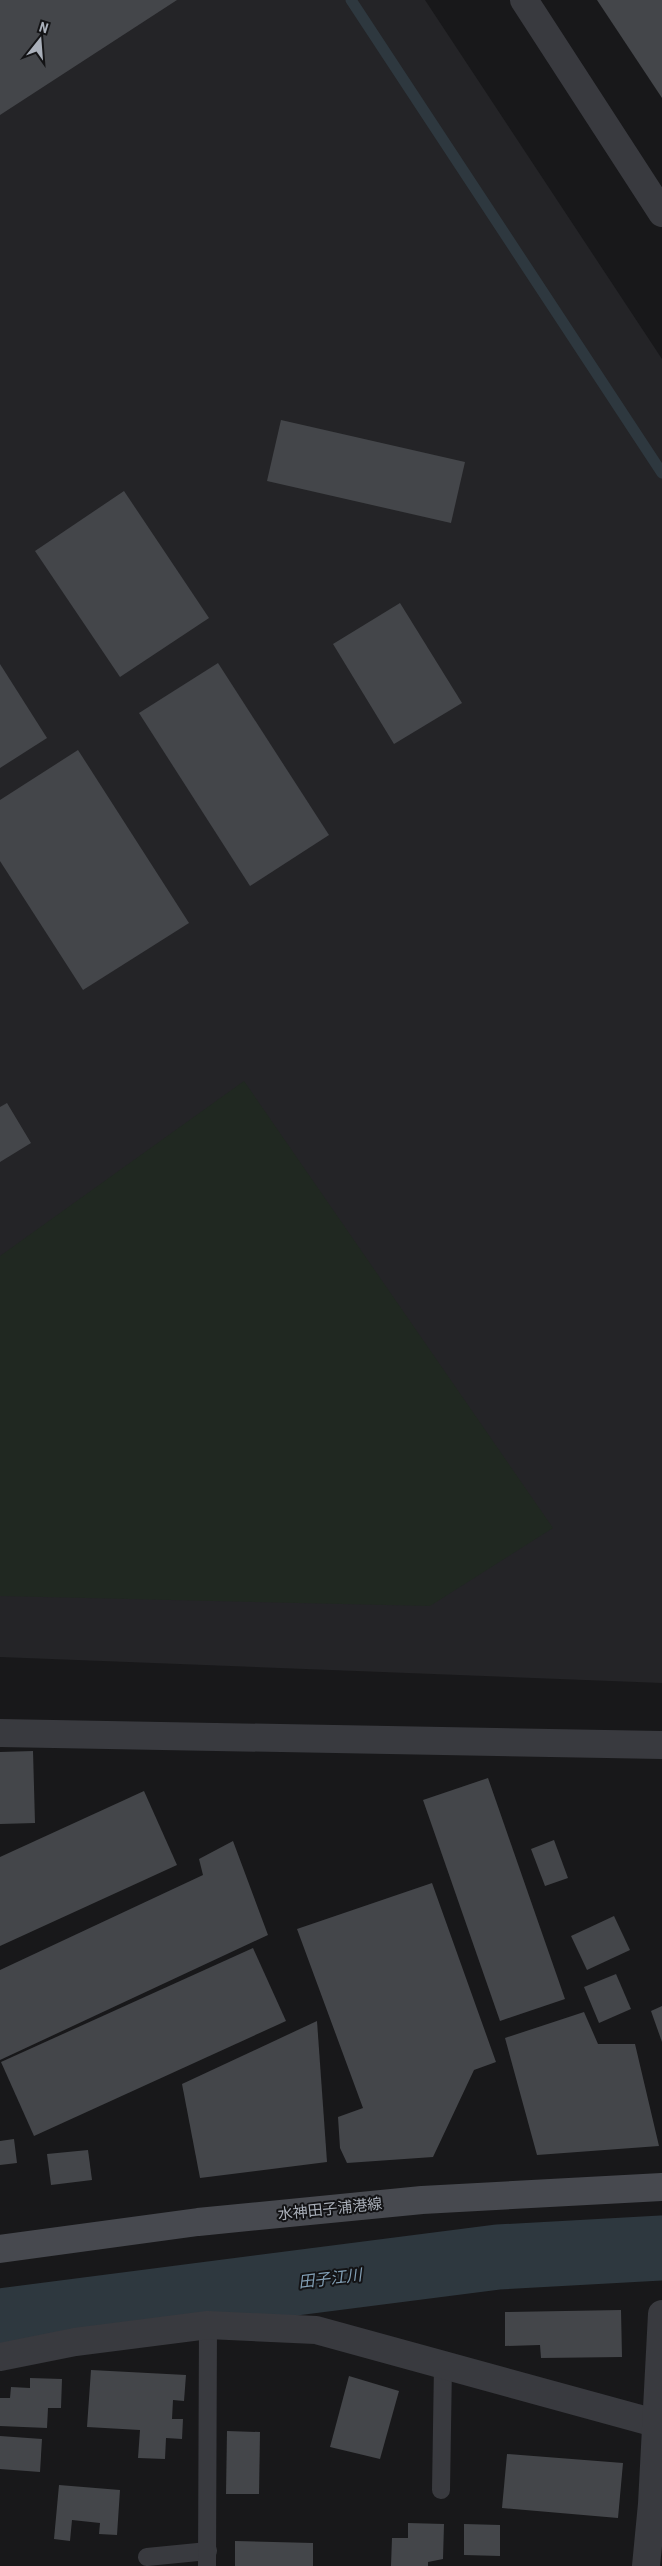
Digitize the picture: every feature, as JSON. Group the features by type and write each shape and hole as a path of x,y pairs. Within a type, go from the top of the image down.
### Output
{"main road":[{"name":"水神田子浦港線","path":"0,2249 198,2222 412,2201 662,2187"}],"street":[{"path":"524,0 662,213"},
{"path":"0,1733 662,1744"},
{"path":"646,2566 657,2504 655,2423 662,2314"},
{"path":"0,2357 75,2342 208,2325 316,2330 655,2423"}],"lane":[{"path":"148,2557 208,2559 208,2325"},
{"path":"441,2490 443,2365"}],"shaded area":[{"path":"0,0 425,0 662,359 662,1683 0,1657"},
{"path":"244,1081 553,1528 430,1606 0,1596 0,1256"}],"building":[{"path":"0,0 177,0 0,115"},
{"path":"597,0 662,0 662,98"},
{"path":"281,420 465,462 451,523 267,481"},
{"path":"124,491 209,618 120,677 35,551"},
{"path":"400,603 462,703 394,744 333,644"},
{"path":"218,663 329,835 250,886 139,713"},
{"path":"0,664 47,738 0,768"},
{"path":"78,750 189,923 83,990 0,861 0,800"},
{"path":"7,1103 31,1143 0,1162 0,1107"},
{"path":"33,1751 35,1823 0,1824 0,1752"},
{"path":"488,1778 565,1999 500,2021 423,1800"},
{"path":"144,1791 177,1865 0,1946 0,1857"},
{"path":"554,1840 568,1878 545,1886 531,1849"},
{"path":"233,1841 268,1935 0,2060 0,1970 203,1875 199,1859"},
{"path":"432,1883 496,2062 474,2070 433,2157 347,2163 340,2148 338,2117 363,2108 297,1929"},
{"path":"614,1916 630,1950 587,1970 571,1936"},
{"path":"253,1948 286,2021 34,2136 1,2062"},
{"path":"616,1974 631,2009 599,2023 584,1987"},
{"path":"662,2006 662,2042 651,2011"},
{"path":"584,2012 598,2044 635,2044 659,2146 537,2155 505,2038"},
{"path":"317,2021 327,2162 200,2178 182,2084"},
{"path":"14,2139 17,2163 0,2165 0,2141"},
{"path":"88,2150 92,2180 51,2185 47,2154"},
{"path":"621,2310 622,2357 541,2358 540,2345 505,2346 505,2312"},
{"path":"91,2370 186,2375 184,2401 173,2400 172,2419 183,2419 182,2439 166,2438 165,2459 138,2458 140,2430 87,2427"},
{"path":"349,2376 399,2391 380,2459 330,2447"},
{"path":"30,2378 62,2379 61,2408 48,2408 47,2428 0,2426 0,2398 10,2398 11,2387 30,2388"},
{"path":"227,2431 260,2432 259,2494 226,2494"},
{"path":"0,2436 42,2439 40,2472 0,2469"},
{"path":"507,2454 623,2463 618,2518 502,2508"},
{"path":"59,2485 120,2490 117,2535 99,2534 100,2523 72,2520 70,2541 54,2539"},
{"path":"408,2523 444,2524 443,2559 428,2562 428,2566 391,2566 392,2538 408,2538"},
{"path":"464,2524 500,2525 500,2556 464,2555"},
{"path":"235,2541 313,2543 313,2566 235,2566"}],"waterway":[{"path":"351,0 662,473"},
{"name":"田子江川","path":"0,2321 498,2257 662,2248"}]}
